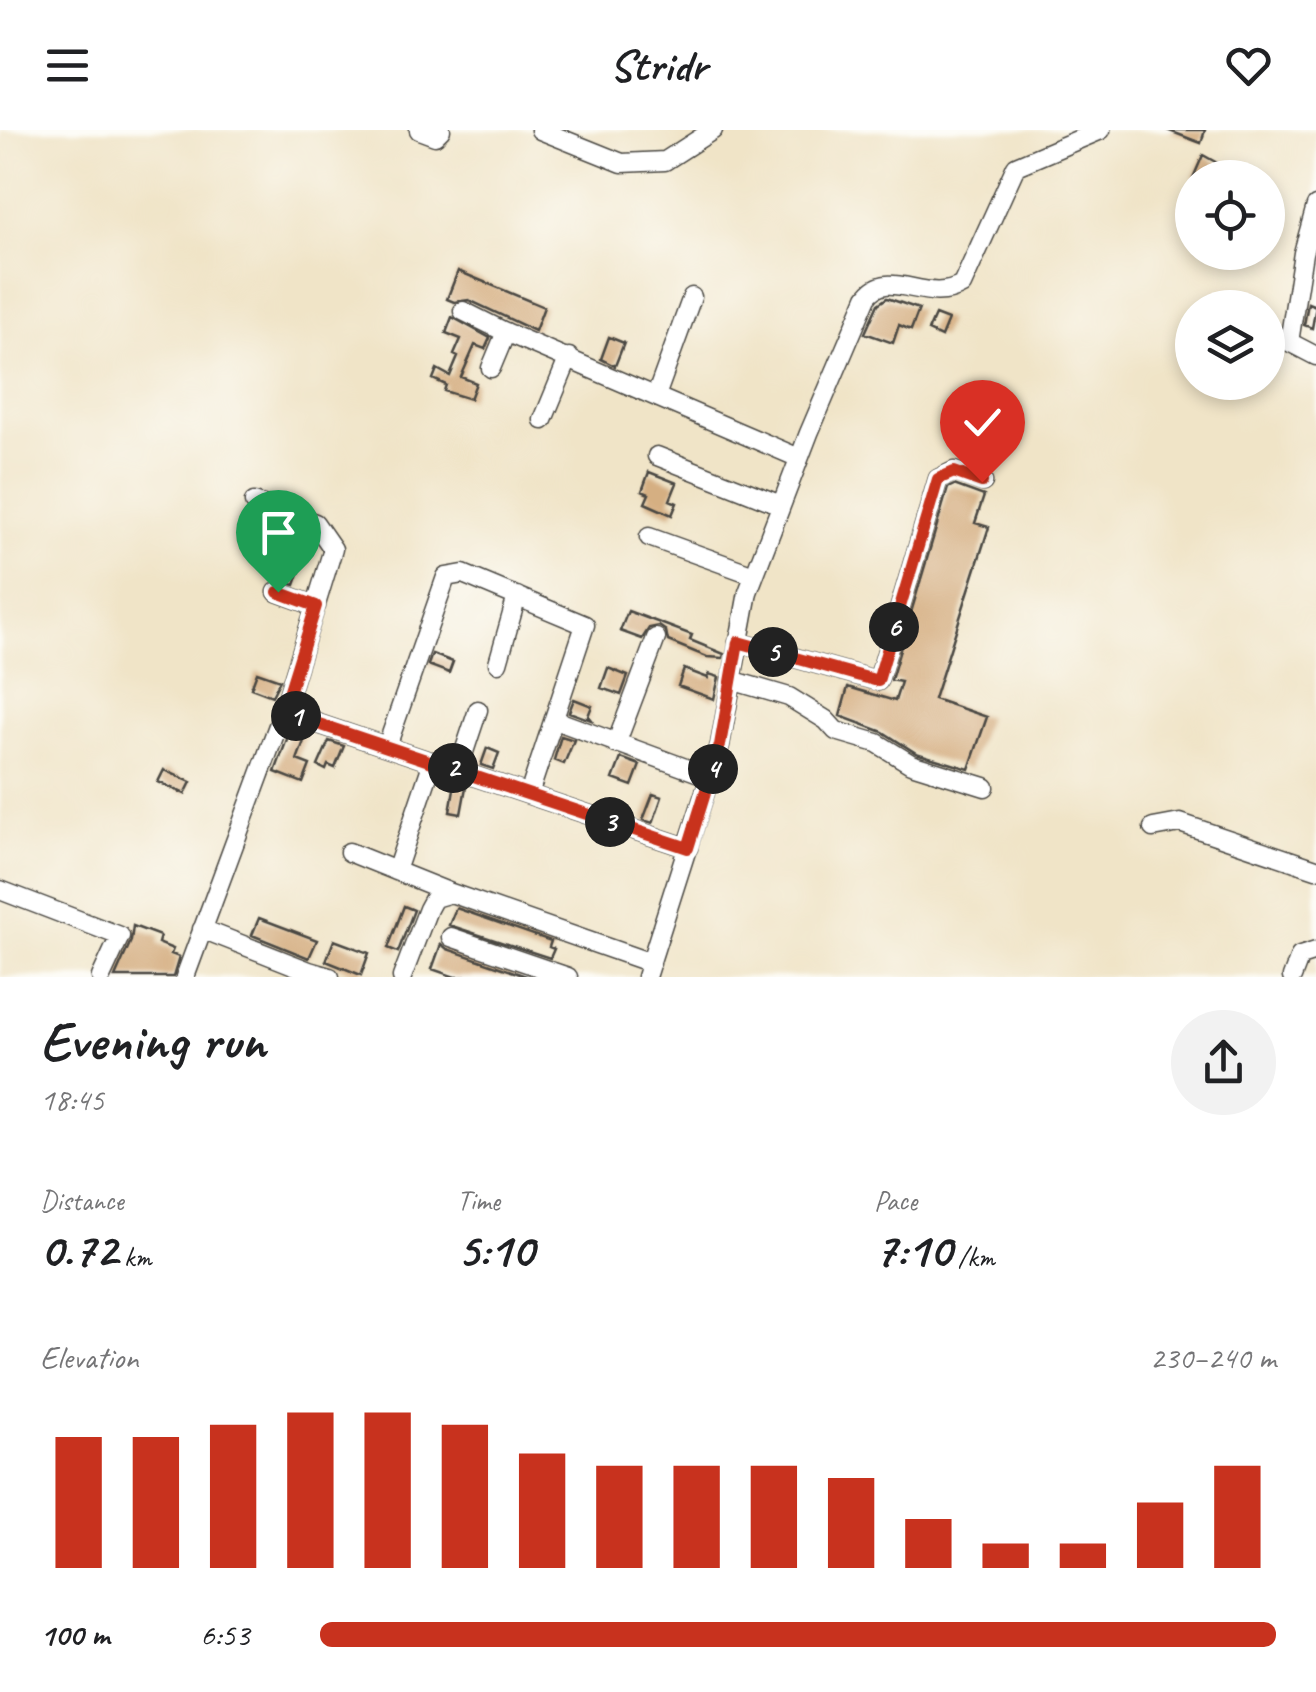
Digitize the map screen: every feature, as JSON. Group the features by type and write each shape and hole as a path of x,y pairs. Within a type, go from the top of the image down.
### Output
{"street":[{"path":"419,130 435,136 442,130"},
{"path":"540,130 622,162 665,161 713,130"},
{"path":"1044,153 1052,130"},
{"path":"349,852 648,970 720,745 745,600 799,458 872,290 886,284 945,294 962,284 1014,168 1101,130"},
{"path":"1316,206 1289,342 1316,356"},
{"path":"1297,293 1316,300"},
{"path":"656,396 692,296"},
{"path":"463,311 799,458"},
{"path":"491,368 506,332"},
{"path":"543,420 569,358"},
{"path":"658,456 781,505"},
{"path":"738,642 878,681 938,479 954,472 982,482"},
{"path":"185,977 283,712 333,548 315,523 254,502"},
{"path":"649,538 754,574"},
{"path":"386,746 446,576 463,574 586,625 529,794"},
{"path":"278,592 316,606"},
{"path":"498,663 516,596"},
{"path":"616,744 656,638"},
{"path":"732,680 789,697 826,720 836,731 877,742 911,764 984,787"},
{"path":"458,770 478,710"},
{"path":"283,712 688,848"},
{"path":"555,720 710,777"},
{"path":"396,871 433,761"},
{"path":"1154,828 1180,823 1316,869"},
{"path":"0,890 120,936 101,977"},
{"path":"402,977 428,908 434,898 451,894"},
{"path":"202,929 308,974 330,977"},
{"path":"451,937 568,977"},
{"path":"1292,977 1300,956 1316,951"}],"building":[{"path":"1167,130 1205,130 1201,143"},
{"path":"458,271 544,307 535,331 469,300 447,299"},
{"path":"887,298 919,309 911,330 899,325 893,343 865,333 878,304"},
{"path":"1308,303 1316,306 1312,328 1304,325"},
{"path":"935,315 948,320 941,337 928,331"},
{"path":"452,317 490,338 485,349 475,345 461,377 476,383 470,399 444,391 446,385 433,379 437,369 450,376 458,357 454,355 461,339 446,333"},
{"path":"609,337 624,343 615,366 601,359"},
{"path":"649,472 677,483 670,500 677,503 672,515 645,503 649,494 642,491"},
{"path":"954,485 984,496 975,523 989,527 934,699 987,717 969,769 916,753 883,732 840,716 848,687 895,701 901,682 891,680 948,488"},
{"path":"283,561 301,568 295,585 276,580"},
{"path":"628,611 692,635 690,640 724,654 723,658 707,657 668,641 666,631 659,626 649,628 642,639 620,631"},
{"path":"432,654 453,662 449,673 428,665"},
{"path":"608,668 628,676 621,695 601,688"},
{"path":"684,669 708,678 709,674 719,677 714,699 678,686"},
{"path":"257,672 280,680 272,696 251,688"},
{"path":"574,699 592,706 588,716 591,720 569,712"},
{"path":"291,728 307,733 297,760 310,765 303,783 275,772"},
{"path":"561,736 574,740 564,764 554,760"},
{"path":"329,741 344,746 335,768 328,765 326,770 318,766"},
{"path":"487,748 499,753 493,769 481,765"},
{"path":"621,758 640,765 632,786 613,779"},
{"path":"164,770 191,782 185,794 158,782"},
{"path":"455,783 466,787 461,814 450,812"},
{"path":"653,794 662,797 653,823 643,820"},
{"path":"404,906 414,910 398,952 388,948"},
{"path":"456,908 551,941 549,947 554,949 550,958 449,925"},
{"path":"259,918 317,940 309,958 252,935"},
{"path":"133,926 160,936 158,943 173,949 171,954 179,957 173,977 115,977 131,941"},
{"path":"334,940 369,953 361,975 326,961"},
{"path":"441,944 529,977 455,977 432,969"}],"route":[{"path":"278,592 316,606 283,712 688,848 720,745 738,642 878,681 938,479 954,472 982,482"}]}
